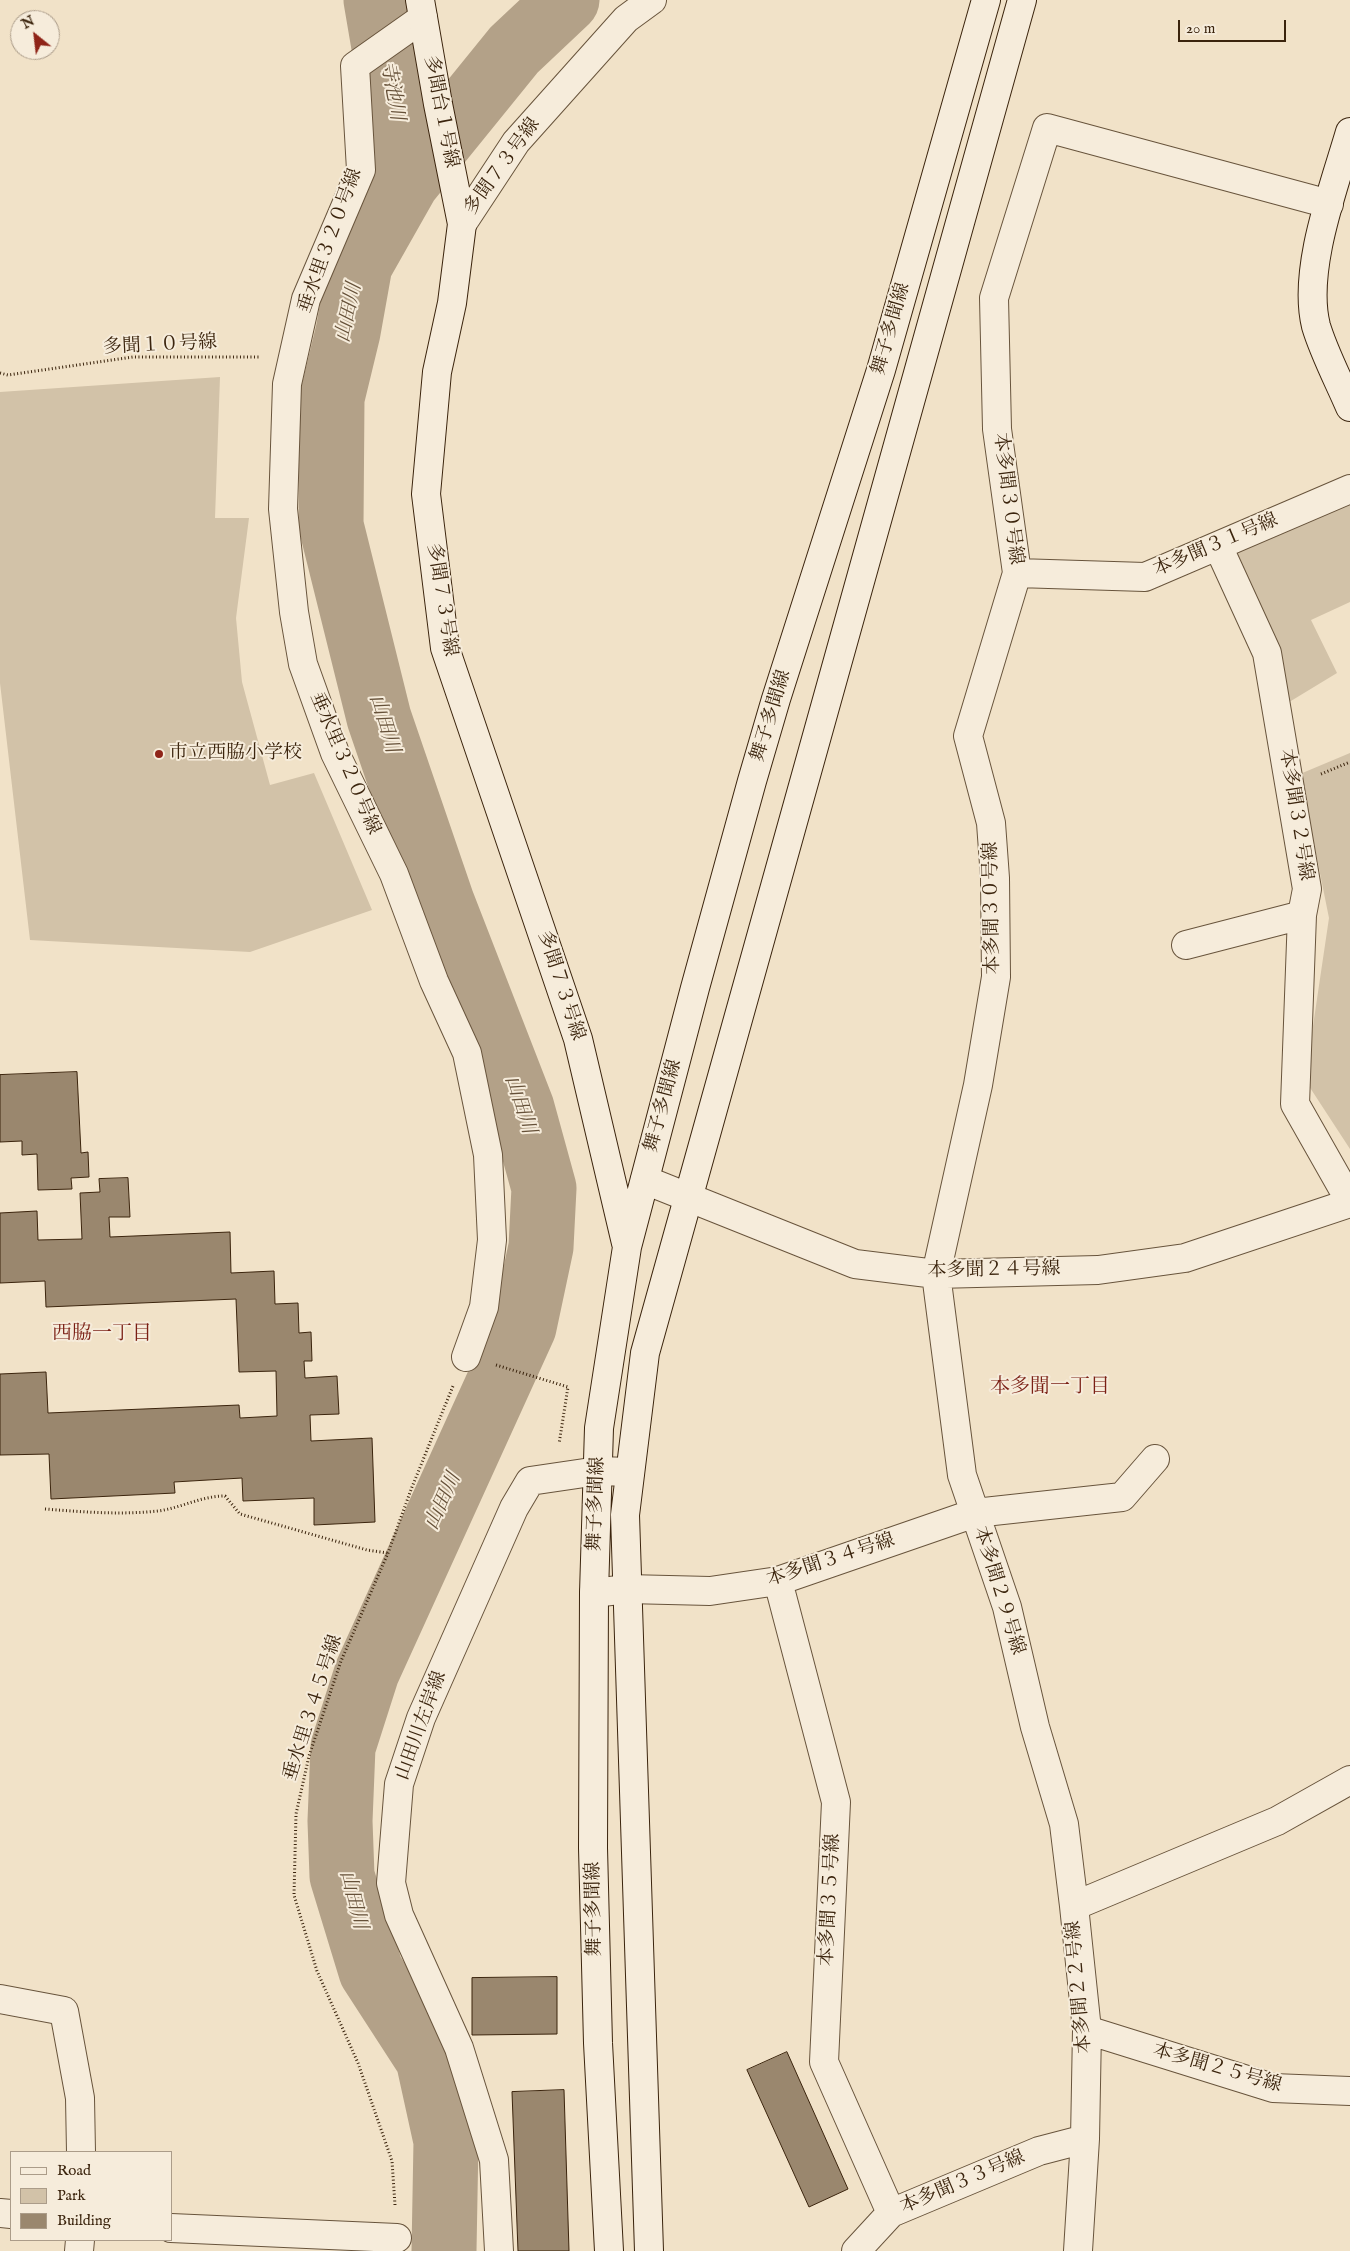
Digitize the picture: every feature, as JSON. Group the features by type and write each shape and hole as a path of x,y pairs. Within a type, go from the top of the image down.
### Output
{"street":[{"name":"多聞７３号線","path":"627,1247 578,1039 446,648 426,494 437,372 452,303 462,224 516,142 626,19 652,0"},
{"name":"舞子多聞線","path":"609,2251 598,2043 594,1867 594,1593 599,1428 627,1247 695,988 760,754 881,370 986,0"},
{"name":"舞子多聞線","path":"649,2251 625,1515 645,1353 690,1198 1022,0"},
{"name":"多聞台１号線","path":"421,9 462,224"},
{"name":"垂水里３２０号線","path":"421,9 397,37 355,66 361,170 306,299 287,384 283,509 294,612 303,664 335,753 394,874 434,981 467,1053 488,1155 492,1240 484,1307 466,1356"},
{"name":"本多聞３０号線","path":"936,1274 978,1085 996,977 995,878 991,823 968,736 1017,573 998,429 994,298 1047,128 1329,204"},
{"path":"1350,132 1322,227 1312,292 1316,326 1350,407"},
{"name":"本多聞３１号線","path":"1017,573 1145,577 1350,489"},
{"name":"本多聞３２号線","path":"1218,546 1267,653 1307,889 1302,915 1295,1104 1350,1202"},
{"path":"1186,945 1302,915"},
{"name":"本多聞２４号線","path":"644,1180 855,1264 936,1274 1098,1270 1185,1258 1350,1202"},
{"name":"本多聞２９号線","path":"936,1274 962,1475 1007,1608 1035,1727 1064,1824 1074,1906"},
{"name":"本多聞３４号線","path":"594,1593 627,1589 710,1591 778,1581 975,1513 1122,1497 1155,1460"},
{"name":"山田川左岸線","path":"499,2251 494,2160 459,2048 399,1915 391,1884 399,1784 421,1718 514,1508 530,1481 598,1471 630,1472"},
{"name":"本多聞３５号線","path":"778,1581 836,1802 824,2062 890,2213"},
{"name":"本多聞２２号線","path":"1078,2251 1085,2140 1087,2030 1074,1906 1277,1821 1350,1780"},
{"path":"0,1999 64,2011 80,2098 81,2151"},
{"name":"本多聞２５号線","path":"1087,2030 1273,2088 1350,2091"},
{"name":"本多聞３３号線","path":"856,2251 890,2213 1039,2150 1085,2140"},
{"path":"172,2228 398,2238"}],"path":[{"name":"多聞１０号線","path":"0,373 8,375 133,357 293,356"},
{"path":"466,1356 568,1387 553,1477"},
{"name":"垂水里３４５号線","path":"398,2238 392,2161 358,2063 317,1971 294,1895 296,1814 309,1756 341,1662 388,1553 412,1487 466,1356"},
{"path":"45,1509 120,1514 160,1511 210,1496 226,1496 240,1514 367,1550 388,1553"}],"green space":[{"name":"市立西脇小学校","path":"220,377 215,518 249,518 236,618 242,682 270,785 314,773 372,910 250,952 30,940 0,683 0,392"},
{"path":"1350,502 1350,602 1311,620 1337,673 1281,707 1233,560 1236,546"},
{"path":"1350,753 1350,1149 1305,1080 1329,918 1300,774"}],"building":[{"path":"77,1072 81,1153 88,1152 89,1177 71,1178 72,1189 38,1190 37,1154 22,1155 22,1141 0,1142 0,1075"},
{"path":"128,1178 130,1217 109,1217 110,1237 230,1232 231,1273 274,1271 275,1304 298,1303 299,1333 311,1332 312,1361 304,1361 305,1378 337,1376 339,1414 310,1415 311,1441 372,1438 375,1522 314,1525 314,1498 243,1501 242,1478 174,1482 175,1493 51,1499 49,1454 0,1455 0,1374 46,1372 48,1413 239,1405 240,1418 277,1416 276,1371 239,1372 236,1299 46,1307 45,1281 0,1283 0,1213 37,1211 38,1240 82,1239 80,1193 100,1192 99,1179"},
{"path":"557,1977 557,2034 472,2035 472,1978"},
{"path":"787,2052 848,2189 809,2207 747,2070"},
{"path":"564,2090 569,2251 518,2251 512,2092"}],"waterway":[{"name":"寺池川","path":"376,0 407,182"},
{"name":"山田川","path":"444,2251 446,2141 428,2059 371,1971 342,1876 340,1821 343,1747 367,1672 524,1327 541,1247 544,1188 522,1108 442,902 379,718 331,525 332,398 348,332 360,265 407,182 514,50 567,0"}],"place":[{"name":"市立西脇小学校","path":"159,754"}],"district":[{"name":"西脇一丁目","path":"102,1335"},
{"name":"本多聞一丁目","path":"1050,1388"}]}
